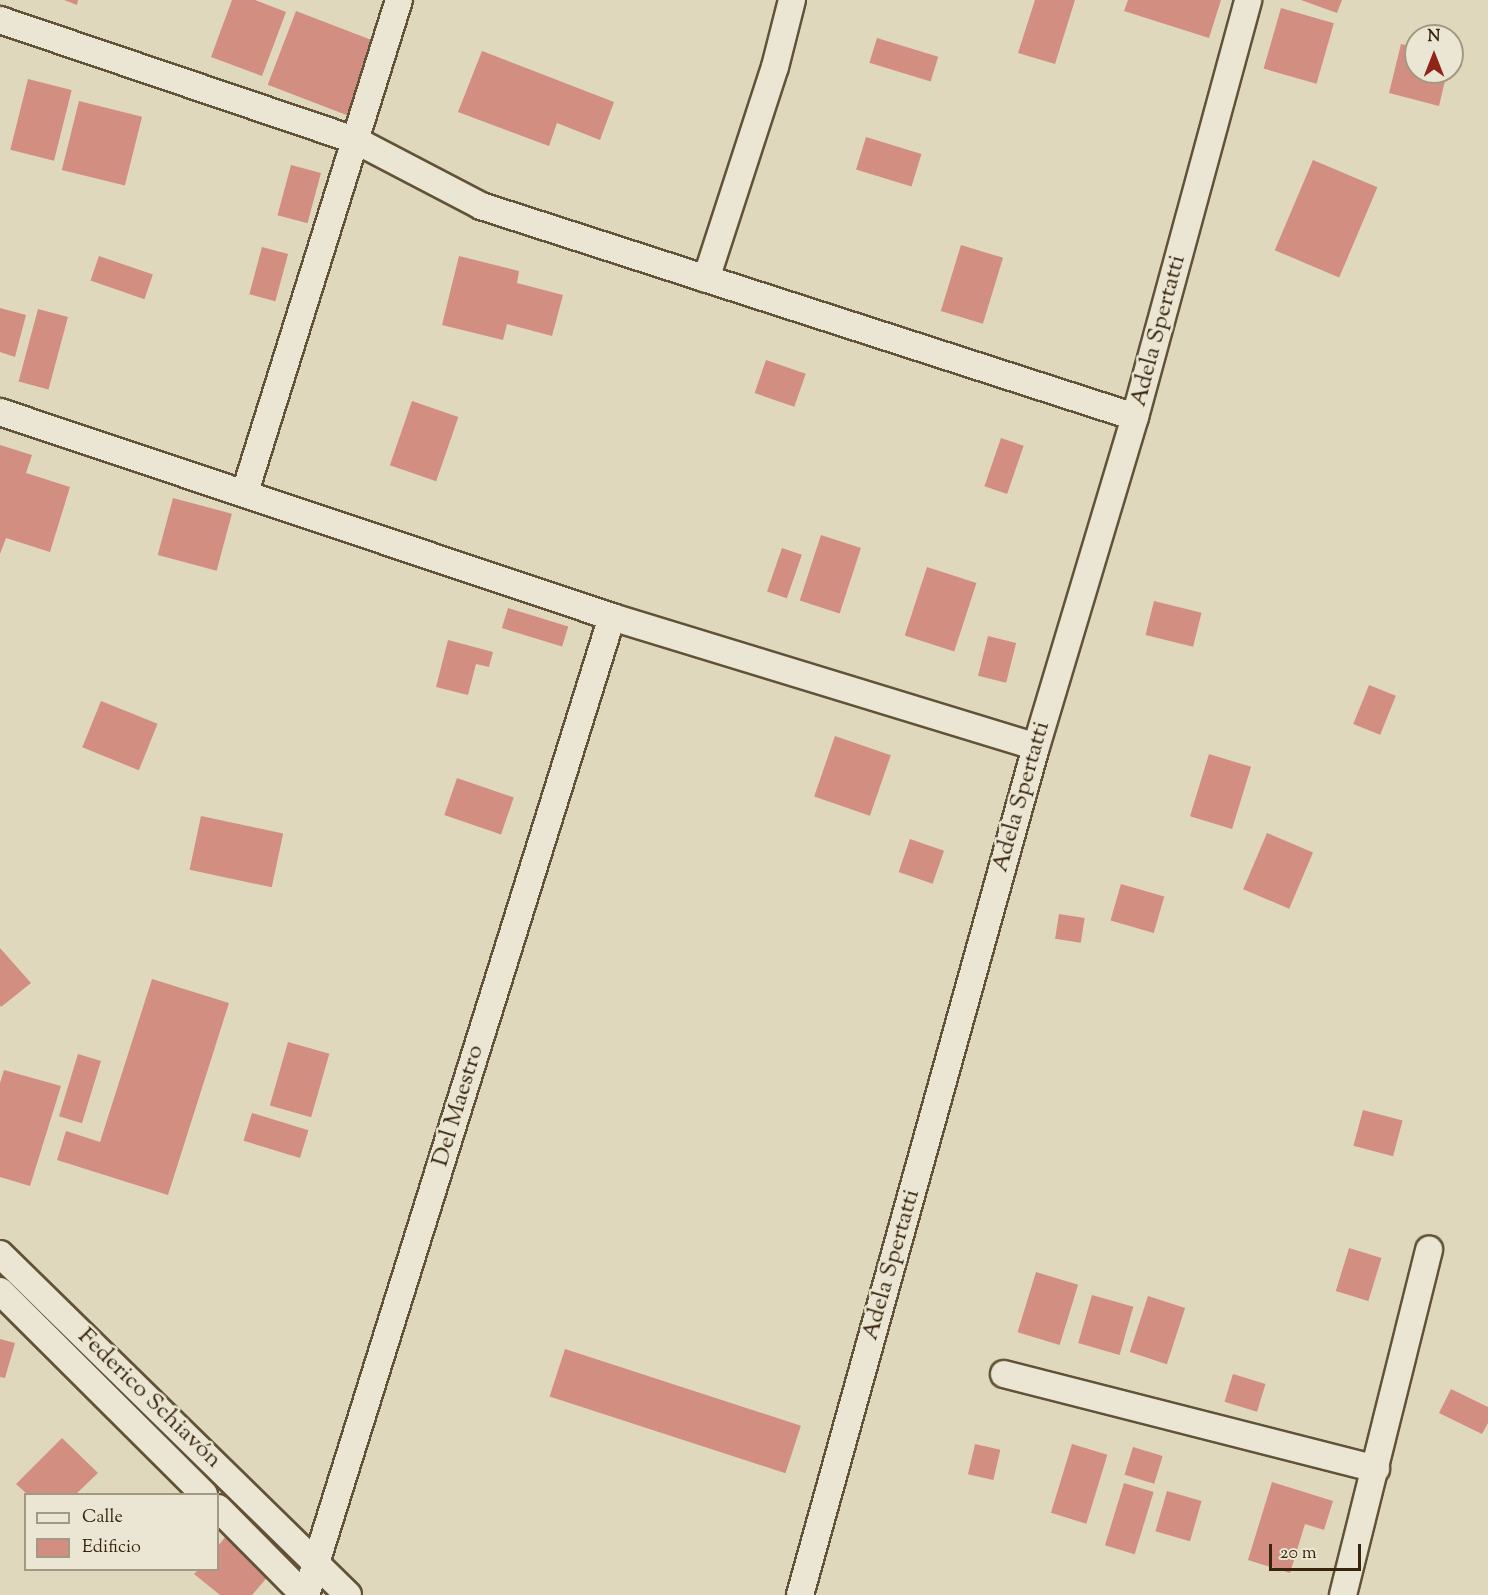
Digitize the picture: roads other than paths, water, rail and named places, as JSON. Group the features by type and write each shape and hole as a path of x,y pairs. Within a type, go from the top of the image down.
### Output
{"street":[{"path":"245,492 399,0"},
{"path":"706,279 792,0"},
{"name":"Adela Spertatti","path":"800,1595 1036,747 1135,417 1248,0"},
{"path":"0,21 355,140 481,206 1135,417"},
{"path":"0,412 245,492 612,617 1036,747"},
{"name":"Del Maestro","path":"305,1595 612,617"},
{"path":"1343,1595 1429,1250"},
{"name":"Federico Schiavón","path":"0,1254 348,1595"},
{"name":"Federico Schiavón","path":"0,1291 203,1493"},
{"path":"1004,1374 1376,1469"},
{"name":"Federico Schiavón","path":"219,1509 305,1595"}]}
